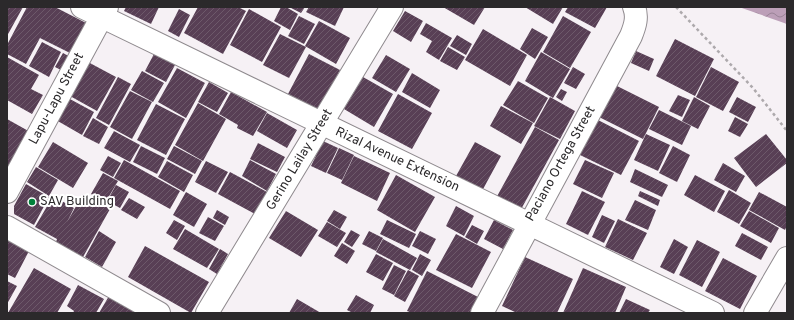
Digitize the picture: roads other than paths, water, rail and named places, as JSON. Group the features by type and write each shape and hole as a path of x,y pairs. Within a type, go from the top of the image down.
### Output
{"street":[{"name":"Rizal Avenue Extension","path":"82,7 105,12 321,124 713,313"},
{"name":"Gerino Lailay Street","path":"207,313 392,7"},
{"name":"Paciano Ortega Street","path":"482,313 529,223 631,36 635,26 635,10"},
{"name":"Lapu-Lapu Street","path":"7,192 105,12"},
{"path":"7,227 159,313"},
{"path":"755,313 787,258"}],"water":[{"path":"739,7 787,7 787,24"}],"place":[{"name":"SAV Building","path":"32,202"}]}
